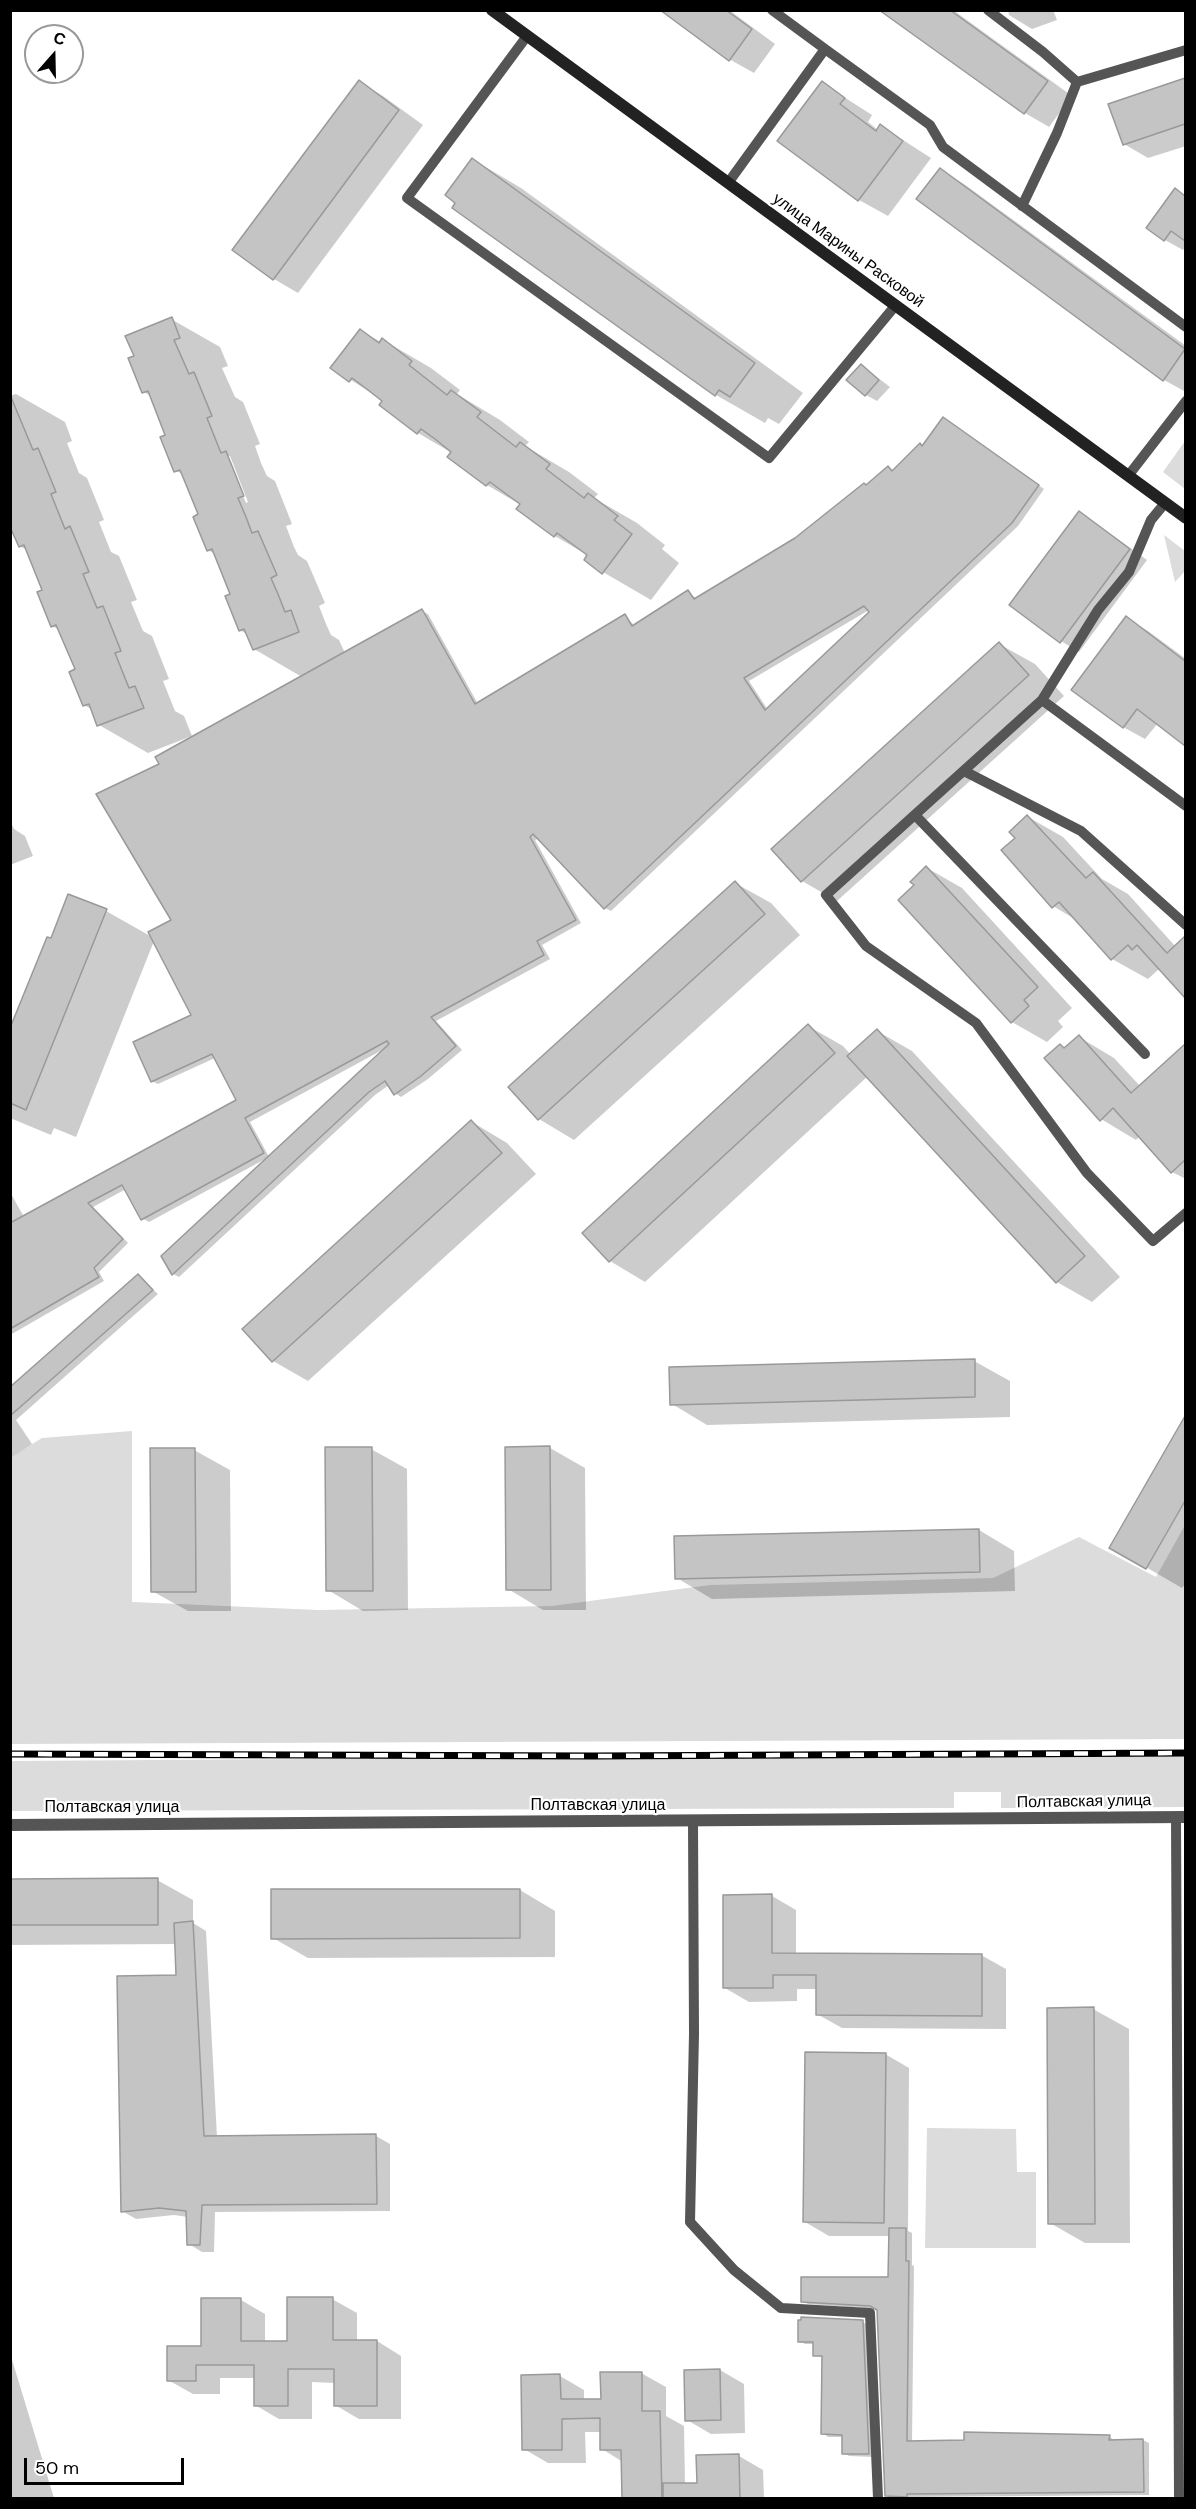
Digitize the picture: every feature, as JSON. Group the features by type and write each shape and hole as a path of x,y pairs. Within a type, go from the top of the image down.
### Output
{"main road":[{"name":"улица Марины Расковой","path":"492,10 1185,518"}],"street":[{"name":"Полтавская улица","path":"10,1825 1181,1818"}],"lane":[{"path":"772,10 930,125 943,147 1185,327"},
{"path":"988,10 1043,52 1077,82"},
{"path":"527,36 407,198 769,458 895,306"},
{"path":"728,183 825,49"},
{"path":"1077,82 1185,51"},
{"path":"1022,206 1058,133 1077,82"},
{"path":"1128,476 1185,401"},
{"path":"1165,503 1151,520 1129,572 1098,610 1042,700 826,895 866,946 976,1023 1087,1173 1153,1241 1185,1213"},
{"path":"1042,700 1185,806"},
{"path":"964,771 1081,831 1185,925"},
{"path":"915,815 1145,1054"},
{"path":"1181,1818 1181,2493"},
{"path":"693,1822 694,2034 690,2222 734,2270 780,2308 870,2313 878,2499"}],"shaded area":[{"path":"1186,441 1185,489 1163,472"},
{"path":"1164,535 1185,551 1185,571 1175,582"},
{"path":"132,1431 132,1602 318,1610 552,1606 710,1585 993,1578 1079,1537 1156,1577 1185,1525 1185,1739 11,1744 11,1457 42,1438"},
{"path":"1185,1753 1185,1807 1001,1808 1001,1792 954,1792 954,1808 11,1811 11,1761"},
{"path":"927,2128 1016,2129 1017,2172 1036,2172 1036,2248 925,2248"}],"building":[{"path":"660,10 726,10 752,29 729,61"},
{"path":"879,10 950,10 1048,81 1024,114"},
{"path":"1185,78 1185,124 1123,145 1108,104"},
{"path":"359,80 399,110 273,280 232,250"},
{"path":"822,81 845,98 840,104 876,131 880,124 903,141 858,201 777,141"},
{"path":"472,158 755,363 730,397 719,390 715,396 452,208 455,203 445,195"},
{"path":"940,168 1185,349 1163,381 916,199"},
{"path":"1175,188 1185,196 1185,241 1171,231 1164,241 1146,228"},
{"path":"172,317 180,338 174,340 189,374 194,372 212,416 207,418 221,453 226,451 244,496 238,498 252,533 258,531 277,575 271,578 285,612 291,610 299,632 253,650 244,629 239,631 225,596 230,594 212,549 207,551 193,517 198,514 180,470 174,472 160,437 165,435 148,391 142,393 128,358 134,356 125,336"},
{"path":"360,329 379,343 382,338 412,361 409,365 447,395 451,390 481,412 477,417 516,447 520,442 550,464 546,469 584,498 588,493 618,516 614,520 632,534 602,574 584,560 587,555 557,533 554,537 516,509 520,504 490,482 486,486 447,457 451,452 435,439 421,429 417,434 379,405 382,401 368,390 352,378 349,382 330,368"},
{"path":"861,364 879,380 865,396 846,380"},
{"path":"11,397 33,450 38,448 56,492 51,494 65,529 70,526 89,572 83,574 97,608 103,606 121,651 115,653 129,688 135,686 144,708 97,726 89,704 83,706 69,672 75,669 56,625 51,627 37,592 42,590 24,545 19,547 10,527"},
{"path":"943,417 1039,485 1012,523 604,909 533,834 530,837 576,920 537,941 544,955 431,1017 456,1046 421,1076 394,1095 385,1081 369,1092 172,1275 161,1256 389,1044 387,1041 245,1118 264,1153 141,1220 122,1185 88,1203 123,1239 94,1268 99,1277 10,1329 10,1223 236,1100 212,1054 151,1082 133,1042 191,1015 148,932 171,920 96,794 159,764 155,757 422,609 475,704 625,614 632,626 688,590 694,599 795,538 864,483 866,485 888,466 892,471 920,443 922,446","holes":["864,606 869,612 765,710 744,678"]},
{"path":"1079,511 1130,549 1060,643 1009,605"},
{"path":"1126,616 1185,661 1185,746 1137,709 1123,728 1071,690"},
{"path":"999,642 1029,675 801,882 771,849"},
{"path":"1027,815 1086,878 1093,872 1167,953 1185,936 1185,998 1137,945 1132,950 1128,945 1111,960 1059,902 1052,908 1001,850 1015,838 1009,832"},
{"path":"926,866 1038,987 1024,1000 1029,1006 1011,1023 898,900 914,885 910,882"},
{"path":"735,881 765,914 538,1120 508,1087"},
{"path":"68,894 107,909 26,1110 10,1103 10,1028 47,937 51,938"},
{"path":"808,1024 835,1053 609,1262 582,1233"},
{"path":"877,1029 1085,1256 1056,1283 847,1056"},
{"path":"1079,1035 1131,1093 1185,1044 1185,1160 1171,1173 1113,1108 1100,1121 1044,1058 1060,1044 1064,1048"},
{"path":"471,1120 502,1153 272,1362 242,1329"},
{"path":"138,1274 153,1290 10,1416 10,1387"},
{"path":"975,1359 975,1397 670,1405 669,1367"},
{"path":"1185,1416 1185,1501 1146,1569 1109,1548"},
{"path":"550,1446 551,1590 506,1590 505,1447"},
{"path":"325,1447 372,1447 373,1591 326,1591"},
{"path":"150,1448 195,1448 196,1592 151,1592"},
{"path":"979,1529 980,1572 675,1579 674,1536"},
{"path":"158,1878 158,1925 10,1925 10,1879"},
{"path":"271,1889 520,1889 520,1938 271,1939"},
{"path":"772,1894 772,1953 982,1954 982,2016 816,2015 816,1975 773,1975 773,1988 723,1988 723,1895"},
{"path":"193,1921 204,2136 376,2134 377,2204 202,2205 200,2245 187,2245 186,2211 159,2208 121,2212 117,1976 176,1975 174,1923"},
{"path":"1094,2007 1095,2224 1048,2224 1047,2008"},
{"path":"805,2052 886,2053 884,2223 803,2222"},
{"path":"889,2228 906,2228 906,2261 909,2261 907,2441 964,2440 964,2432 1110,2435 1109,2440 1143,2439 1144,2492 885,2496 877,2310 870,2306 801,2302 801,2277 888,2277"},
{"path":"287,2297 333,2297 333,2340 377,2340 377,2406 334,2406 334,2369 288,2369 288,2406 254,2406 254,2365 196,2365 196,2381 167,2381 167,2346 201,2346 201,2298 241,2298 241,2341 287,2341"},
{"path":"801,2317 863,2320 869,2454 842,2454 842,2435 821,2434 822,2356 813,2356 813,2342 798,2342 798,2320 801,2320"},
{"path":"720,2369 721,2420 685,2421 684,2370"},
{"path":"600,2372 642,2372 642,2411 660,2411 662,2499 622,2499 621,2450 600,2450 600,2418 562,2419 562,2450 522,2450 521,2375 560,2374 561,2399 601,2399"},
{"path":"739,2454 740,2499 663,2499 663,2483 697,2483 696,2455"}],"railway":[{"path":"10,1754 594,1756 1186,1753"}]}
